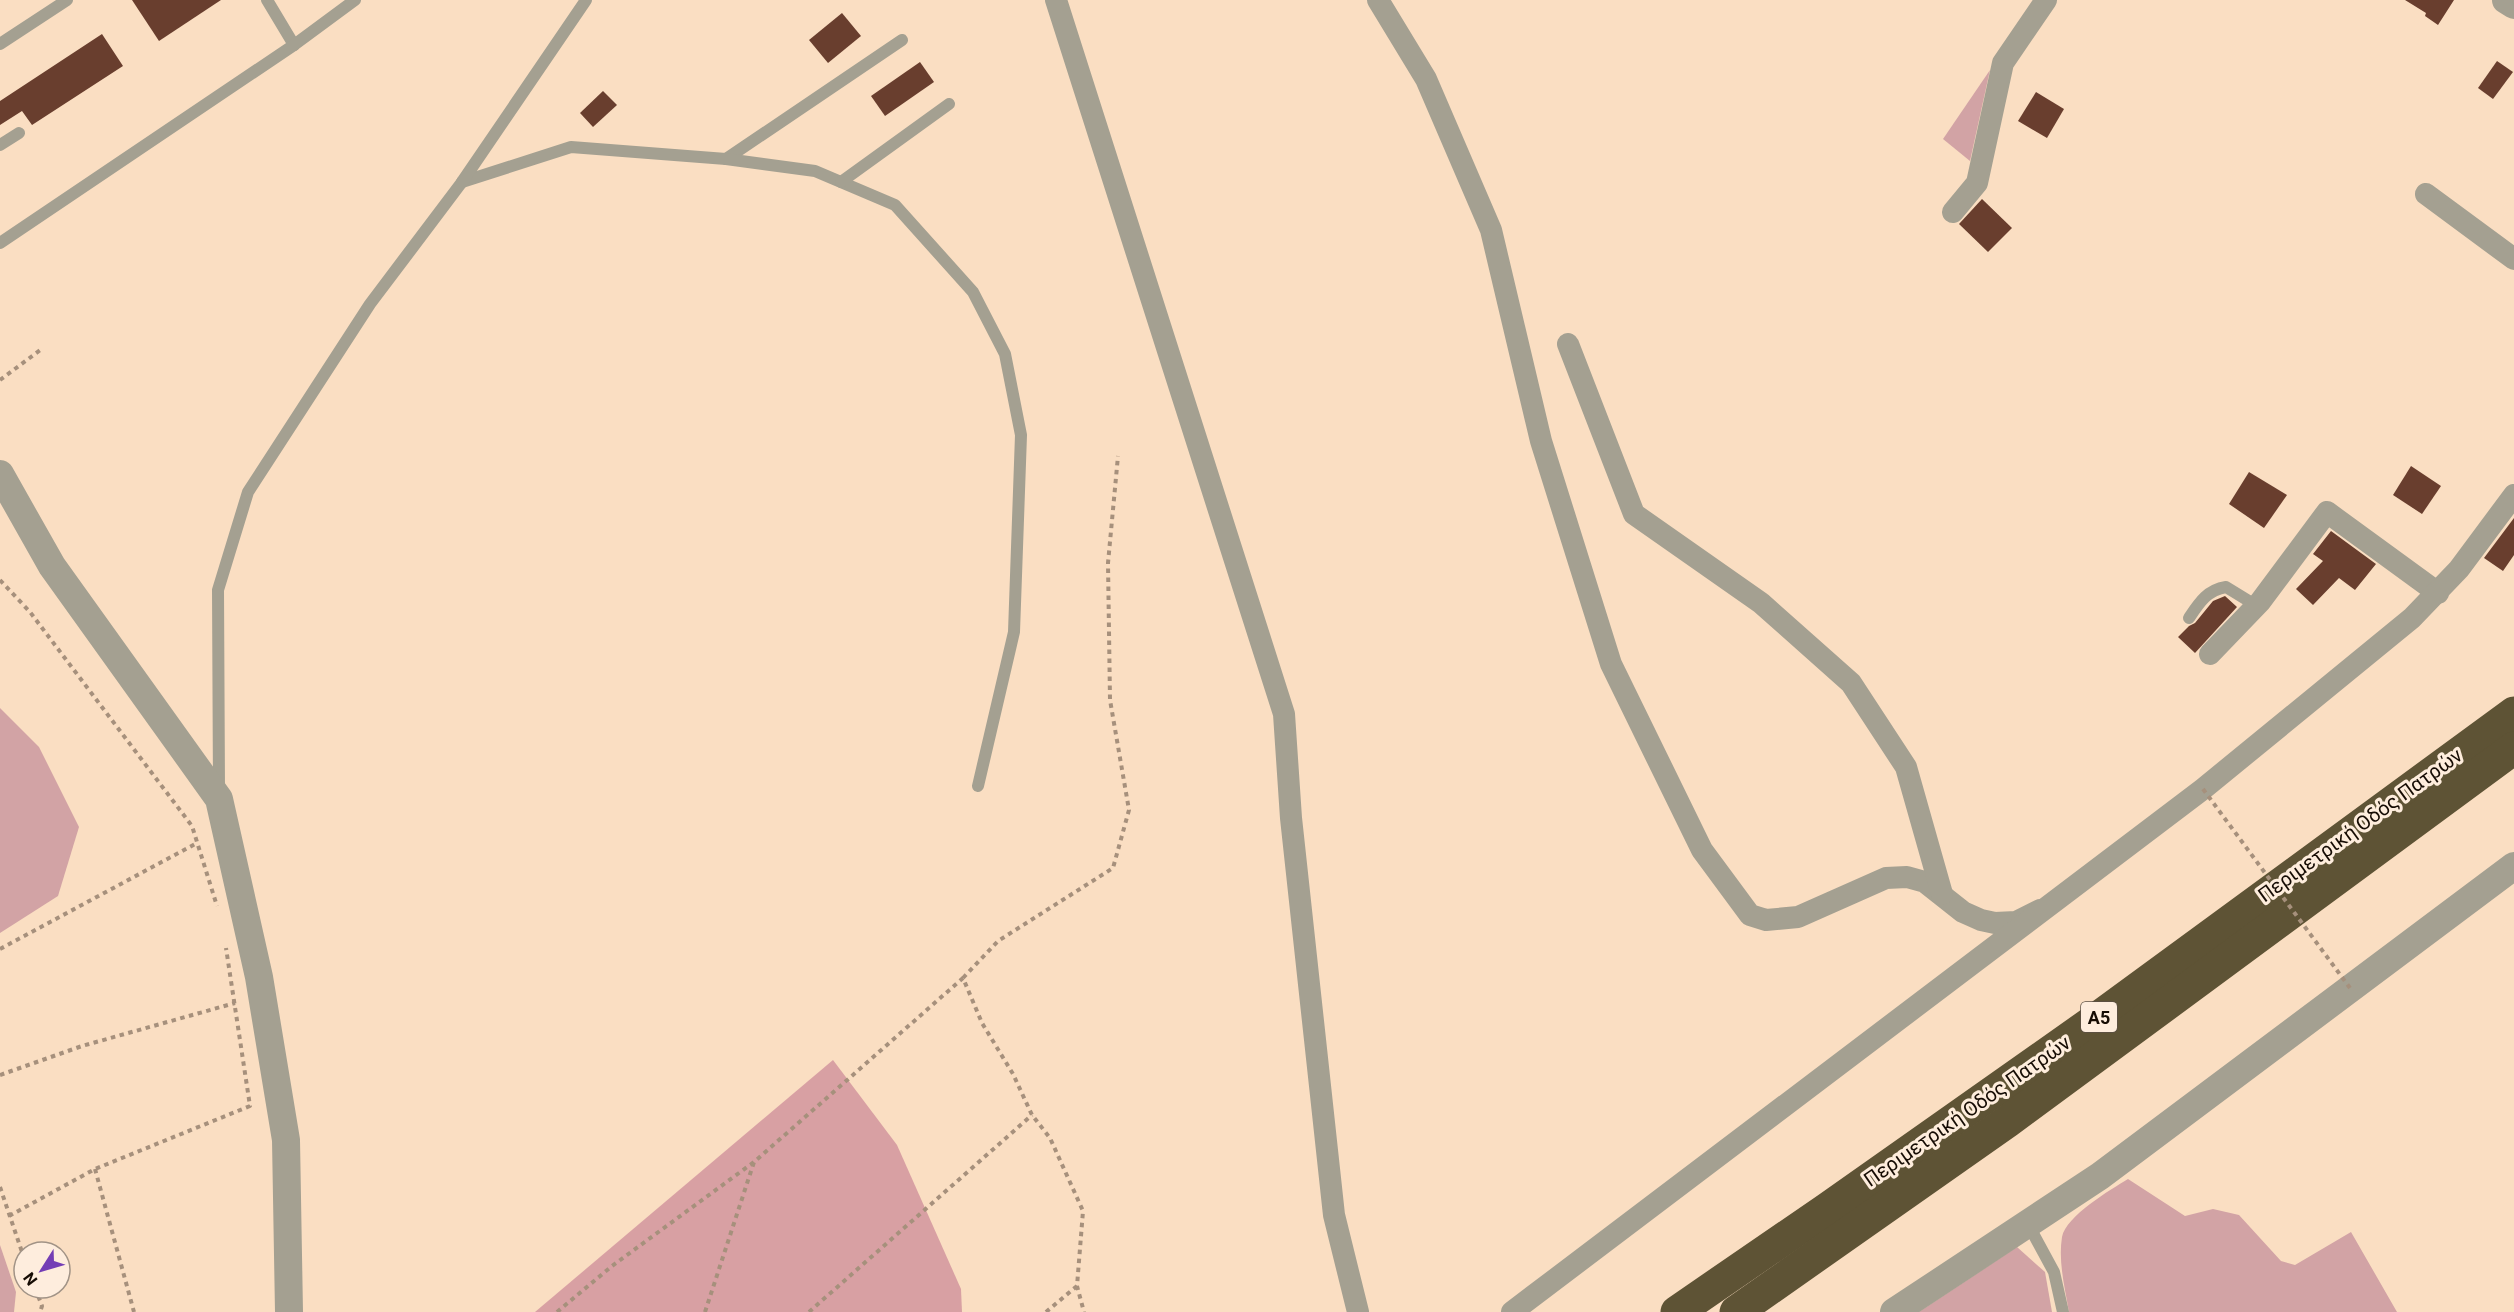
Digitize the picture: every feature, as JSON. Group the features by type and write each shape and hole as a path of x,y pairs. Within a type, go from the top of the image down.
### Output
{"highway":[{"name":"Περιμετρική Οδός Πατρών","path":"1677,1312 2091,1023 2514,713"},
{"name":"Περιμετρική Οδός Πατρών","path":"1736,1312 2008,1121 2514,748"}],"street":[{"path":"1056,0 1284,714 1291,818 1334,1215 1359,1312"},
{"path":"1378,0 1426,79 1491,230 1541,441 1611,664 1702,850 1750,915 1766,920 1798,917 1886,878 1907,877 1925,882 1963,912 1995,923 2016,922 2040,910"},
{"path":"1953,212 1977,183 2003,63 2046,0"},
{"path":"2506,0 2514,5"},
{"path":"2426,194 2514,260"},
{"path":"1568,344 1634,514 1761,603 1851,683 1906,768 1942,894"},
{"path":"0,474 52,566 219,799 260,977 286,1140 289,1312"},
{"path":"1512,1312 2040,910 2203,789 2403,626 2438,593 2511,507"},
{"path":"2210,654 2257,606 2326,512 2438,593"},
{"path":"1894,1312 2100,1176 2514,866"}],"lane":[{"path":"0,44 67,0"},
{"path":"267,0 294,45"},
{"path":"0,243 294,45 355,0"},
{"path":"219,799 218,590 248,492 370,304 462,182 586,0"},
{"path":"726,159 902,40"},
{"path":"841,182 949,104"},
{"path":"0,145 19,133"},
{"path":"462,182 571,147 726,159 815,171 895,205 973,291 1005,354 1021,435 1014,632 978,786"},
{"path":"2189,618 2203,597 2218,588 2226,587 2257,606"},
{"path":"2028,1224 2054,1272 2062,1312"}],"path":[{"path":"0,380 43,348"},
{"path":"557,1312 612,1266 754,1162 963,978 998,941 1113,868 1129,810 1110,700 1108,563 1118,456"},
{"path":"0,580 30,612 192,826 220,915"},
{"path":"2203,789 2350,988"},
{"path":"0,948 197,843"},
{"path":"9,1216 95,1169 250,1106 224,937"},
{"path":"963,978 982,1023 1013,1074 1032,1115 1050,1138 1083,1211 1077,1286 1084,1312"},
{"path":"0,1075 82,1046 234,1003"},
{"path":"809,1312 1032,1115"},
{"path":"705,1312 754,1162"},
{"path":"95,1169 134,1312"},
{"path":"0,1187 18,1240"},
{"path":"1046,1312 1077,1286"}],"shaded area":[{"path":"1990,70 1970,161 1943,139"},
{"path":"0,708 39,747 79,827 58,896 0,933"},
{"path":"833,1060 897,1145 961,1289 962,1312 535,1312"},
{"path":"2128,1179 2185,1216 2213,1209 2239,1215 2281,1261 2295,1265 2351,1232 2397,1312 2069,1312 2061,1256 2065,1229 2090,1204"},
{"path":"0,1245 12,1280 12,1300 15,1300 14,1312 0,1312"},
{"path":"2017,1247 2045,1272 2052,1312 1919,1312"}],"building":[{"path":"132,0 221,0 159,41"},
{"path":"2405,0 2454,0 2438,25 2425,16 2426,13"},
{"path":"842,13 861,36 828,63 809,40"},
{"path":"102,34 123,66 32,125 22,111 0,125 0,101"},
{"path":"2497,61 2513,72 2493,99 2478,88"},
{"path":"920,62 934,82 885,116 871,96"},
{"path":"603,91 617,105 593,127 580,113"},
{"path":"2036,92 2064,109 2047,138 2018,121"},
{"path":"1982,199 2012,228 1988,252 1959,224"},
{"path":"2411,466 2441,486 2422,514 2393,495"},
{"path":"2249,472 2287,495 2264,528 2229,504"},
{"path":"2514,518 2514,555 2503,571 2484,558"},
{"path":"2331,531 2376,564 2355,590 2339,578 2313,605 2296,589 2323,561 2313,554"},
{"path":"2225,596 2237,607 2195,653 2178,637 2195,623 2213,601"}]}
